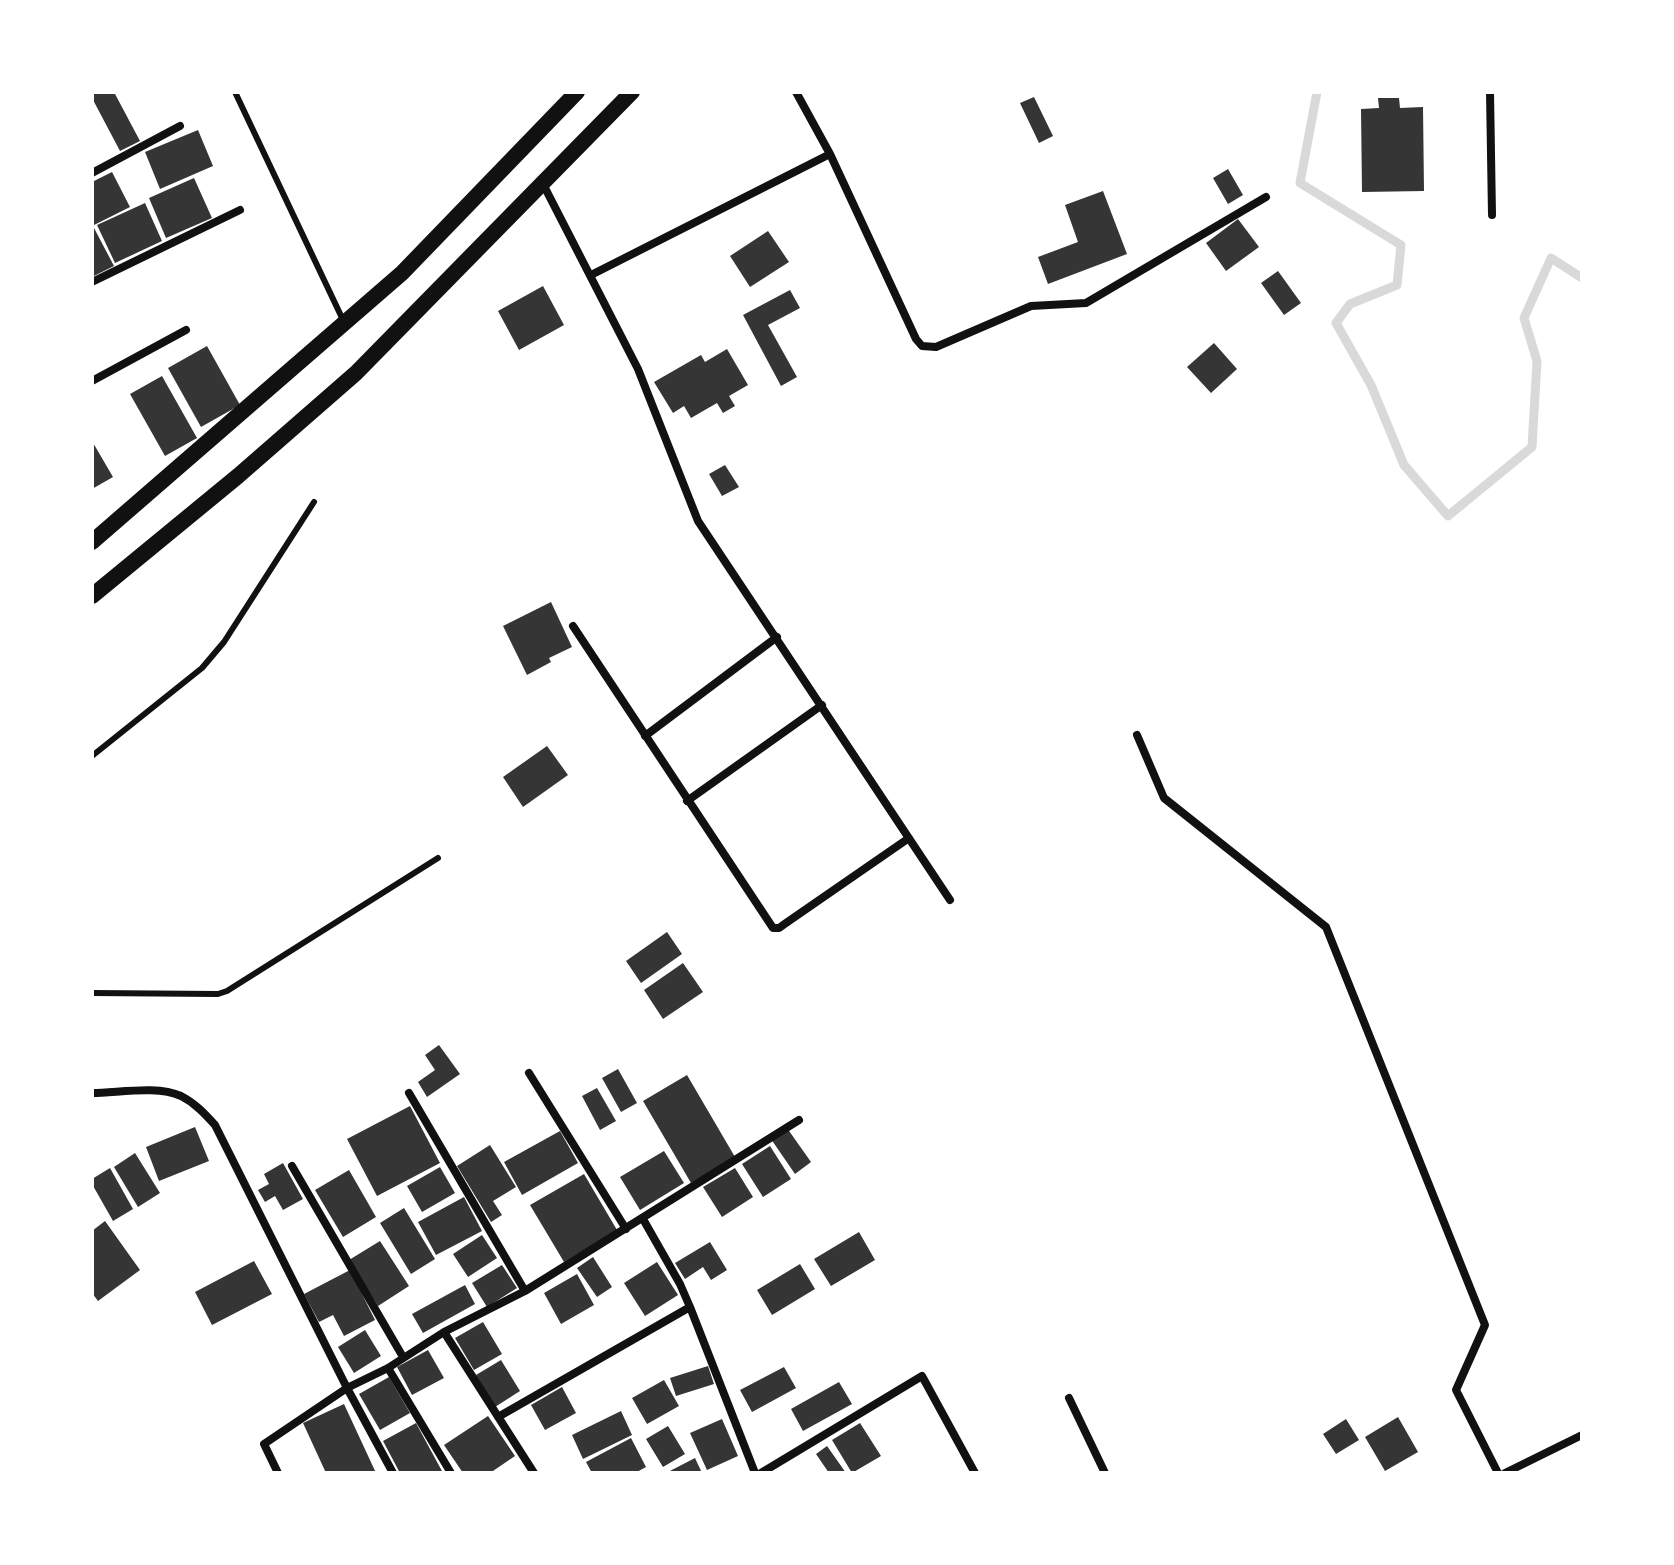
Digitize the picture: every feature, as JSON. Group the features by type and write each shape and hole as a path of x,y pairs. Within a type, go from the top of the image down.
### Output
{"main road":[{"path":"92,542 402,273 577,92"},
{"path":"92,596 238,476 356,373 632,92"}],"street":[{"path":"796,92 830,154 916,339 928,348 1031,306 1086,303 1266,197"},
{"path":"1490,92 1492,215"},
{"path":"92,173 180,126"},
{"path":"591,275 830,154"},
{"path":"543,184 638,369 698,521 950,900"},
{"path":"92,282 240,210"},
{"path":"92,381 186,330"},
{"path":"573,626 773,928 779,928 909,838"},
{"path":"645,736 777,637"},
{"path":"687,801 822,705"},
{"path":"1137,735 1164,798 1326,927 1485,1325 1456,1390 1498,1473"},
{"path":"529,1073 626,1229"},
{"path":"92,1093 153,1092 179,1095 197,1106 215,1125 393,1473"},
{"path":"409,1093 525,1291"},
{"path":"278,1473 264,1444 347,1388 388,1368 444,1332 525,1291 799,1120"},
{"path":"292,1166 403,1357"},
{"path":"643,1219 680,1284 755,1473"},
{"path":"498,1417 690,1307"},
{"path":"444,1332 534,1473"},
{"path":"388,1368 451,1473"},
{"path":"761,1473 922,1376 975,1473"},
{"path":"1069,1398 1105,1473"},
{"path":"1505,1473 1582,1435"}],"lane":[{"path":"235,92 345,324"},
{"path":"92,756 202,668 224,642 314,502"},
{"path":"92,993 218,994 227,991 438,858"}],"building":[{"path":"92,92 114,92 140,141 120,151 92,98"},
{"path":"1034,97 1053,136 1039,143 1020,103"},
{"path":"1378,98 1399,98 1400,108 1423,107 1424,191 1362,192 1361,109 1379,108"},
{"path":"198,130 213,166 160,189 145,152"},
{"path":"1228,169 1243,195 1228,204 1213,178"},
{"path":"112,172 130,207 92,226 92,182"},
{"path":"194,178 212,218 166,238 149,198"},
{"path":"1103,191 1127,254 1048,284 1038,257 1078,242 1065,205"},
{"path":"145,203 162,241 115,263 97,225"},
{"path":"1238,219 1259,247 1226,271 1206,243"},
{"path":"92,229 114,266 92,277"},
{"path":"768,231 789,262 750,287 730,256"},
{"path":"1278,271 1301,303 1284,315 1261,283"},
{"path":"543,286 564,325 519,350 498,311"},
{"path":"790,290 800,308 768,325 797,377 781,386 743,315"},
{"path":"1214,343 1237,369 1211,393 1187,367"},
{"path":"207,346 240,405 201,427 168,368"},
{"path":"727,349 748,385 729,396 735,406 723,413 717,403 691,418 684,406 673,413 654,382 701,355 705,362"},
{"path":"162,376 197,438 165,456 130,394"},
{"path":"92,441 113,477 92,489"},
{"path":"725,465 739,487 722,496 709,474"},
{"path":"551,602 572,647 549,658 551,662 527,675 503,626"},
{"path":"547,746 568,775 523,807 503,777"},
{"path":"667,932 682,954 641,983 626,961"},
{"path":"683,963 703,992 663,1019 644,990"},
{"path":"439,1045 460,1074 427,1097 418,1082 435,1070 425,1055"},
{"path":"618,1069 637,1103 621,1112 602,1078"},
{"path":"687,1075 735,1157 691,1183 643,1101"},
{"path":"597,1088 616,1121 600,1130 582,1096"},
{"path":"410,1106 440,1163 377,1196 347,1139"},
{"path":"195,1127 209,1161 159,1181 146,1147"},
{"path":"787,1128 811,1162 795,1174 771,1139"},
{"path":"560,1131 578,1163 522,1195 504,1162"},
{"path":"490,1145 516,1187 493,1201 502,1215 491,1222 457,1166"},
{"path":"770,1146 791,1179 763,1197 742,1164"},
{"path":"664,1151 684,1183 640,1210 620,1177"},
{"path":"135,1153 160,1193 138,1207 114,1167"},
{"path":"283,1163 303,1199 283,1210 275,1196 265,1202 258,1190 269,1184 264,1174"},
{"path":"440,1167 455,1193 422,1212 407,1186"},
{"path":"110,1168 133,1209 113,1221 92,1184 92,1179"},
{"path":"735,1168 753,1197 722,1217 703,1187"},
{"path":"349,1170 376,1217 343,1237 315,1190"},
{"path":"584,1174 617,1230 564,1262 530,1205"},
{"path":"464,1197 482,1231 436,1255 418,1222"},
{"path":"404,1208 435,1259 411,1274 380,1223"},
{"path":"105,1221 140,1270 98,1301 92,1293 92,1231"},
{"path":"859,1232 875,1260 831,1286 814,1259"},
{"path":"482,1235 497,1258 468,1277 453,1254"},
{"path":"380,1241 409,1286 378,1306 349,1260"},
{"path":"710,1242 727,1270 711,1280 703,1267 685,1279 675,1263"},
{"path":"593,1257 612,1287 597,1297 577,1268"},
{"path":"254,1261 272,1294 212,1325 195,1292"},
{"path":"657,1262 678,1295 645,1316 624,1283"},
{"path":"800,1264 815,1289 772,1315 757,1290"},
{"path":"502,1265 517,1288 487,1307 472,1283"},
{"path":"350,1270 375,1320 344,1336 333,1315 319,1322 304,1294"},
{"path":"577,1274 594,1305 561,1324 544,1293"},
{"path":"465,1285 475,1304 423,1333 412,1314"},
{"path":"483,1322 502,1354 474,1370 455,1338"},
{"path":"365,1330 381,1356 354,1373 338,1347"},
{"path":"428,1350 444,1378 412,1395 397,1367"},
{"path":"501,1360 520,1391 495,1407 476,1375"},
{"path":"708,1366 714,1384 676,1396 670,1378"},
{"path":"784,1367 796,1388 752,1412 740,1390"},
{"path":"389,1377 410,1413 380,1430 359,1394"},
{"path":"664,1380 679,1406 647,1424 632,1398"},
{"path":"839,1382 852,1404 803,1431 791,1409"},
{"path":"562,1387 576,1413 545,1430 531,1405"},
{"path":"344,1404 376,1473 326,1473 303,1423"},
{"path":"621,1411 632,1435 583,1459 572,1435"},
{"path":"488,1416 515,1456 490,1473 463,1473 444,1445"},
{"path":"1398,1417 1418,1452 1385,1471 1365,1437"},
{"path":"722,1419 738,1456 707,1470 690,1433"},
{"path":"1346,1419 1359,1440 1336,1454 1323,1434"},
{"path":"416,1423 443,1473 400,1473 383,1441"},
{"path":"860,1423 881,1456 852,1473 832,1440"},
{"path":"668,1426 685,1454 663,1467 646,1439"},
{"path":"631,1438 646,1467 635,1473 592,1473 586,1462"},
{"path":"827,1446 846,1473 829,1473 816,1454"},
{"path":"695,1458 702,1473 666,1473"}],"waterway":[{"path":"1317,92 1300,183 1401,245 1397,285 1350,304 1336,323 1371,385 1404,465 1448,516 1532,447 1537,361 1524,318 1551,258 1582,278"}]}
